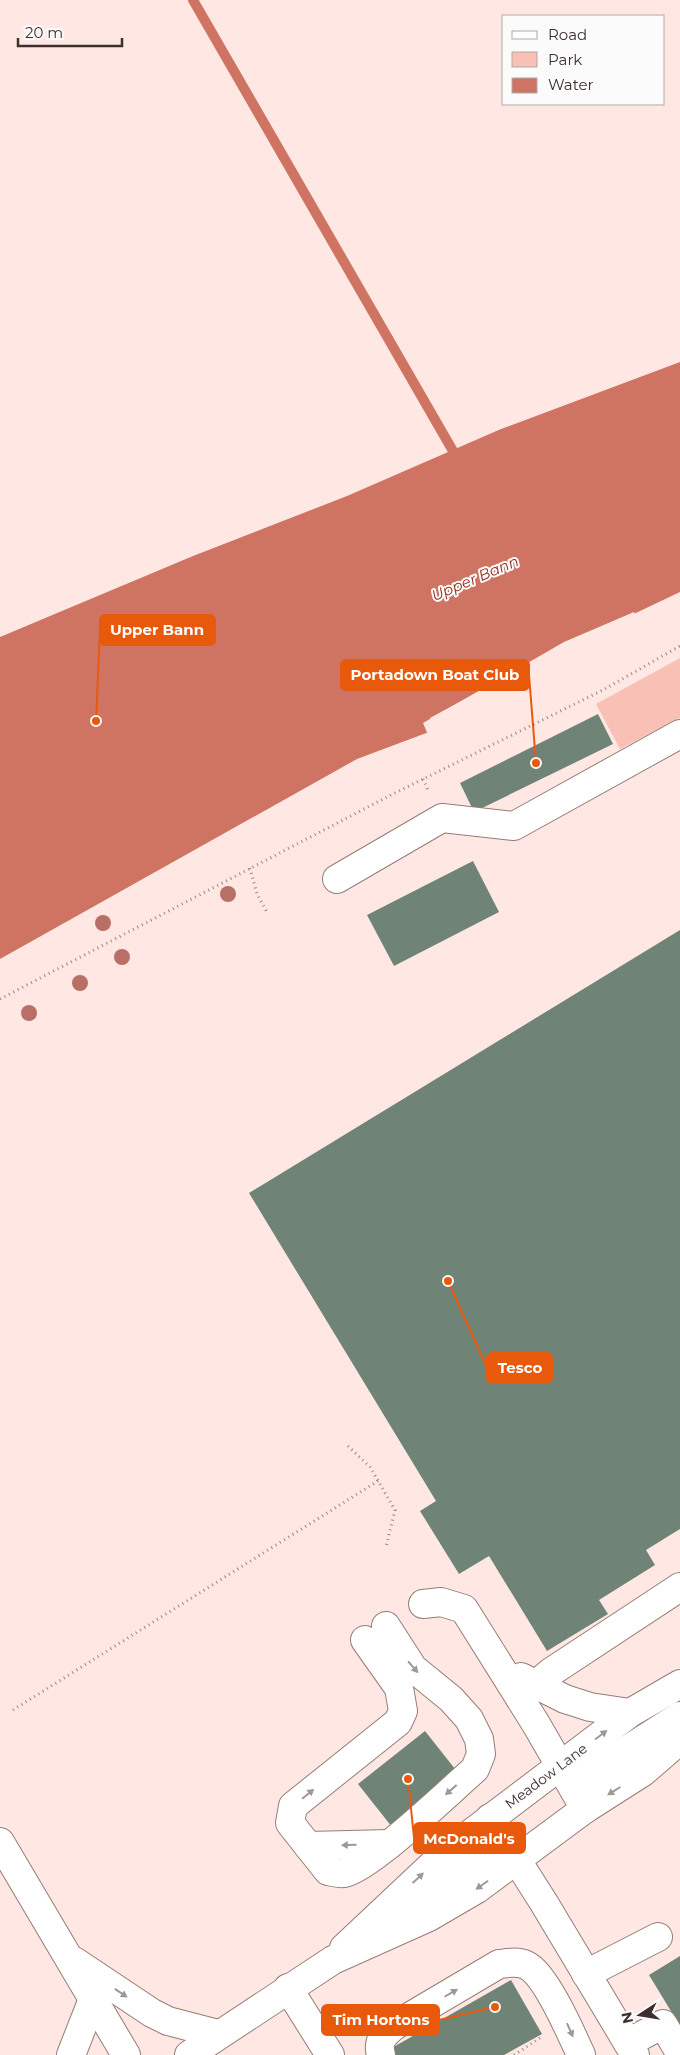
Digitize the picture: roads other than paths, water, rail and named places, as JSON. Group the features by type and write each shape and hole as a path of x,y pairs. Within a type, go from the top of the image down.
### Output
{"street":[{"path":"337,880 442,818 514,826 680,734"},
{"path":"528,1691 551,1672 680,1587"},
{"path":"423,1604 441,1602 464,1609 502,1667 528,1691 566,1775 585,1809"},
{"path":"375,1633 413,1668 451,1699 469,1719 480,1739 482,1754 475,1769 390,1844 354,1869 343,1874 328,1872 308,1846 290,1822 293,1806 398,1722 403,1711 399,1688 375,1633"},
{"name":"Meadow Lane","path":"188,2055 341,1951 445,1853 490,1818 566,1775 630,1713 680,1684"},
{"path":"528,1691 590,1707 630,1713"},
{"path":"566,1775 680,1716"},
{"name":"Meadow Lane","path":"341,1951 429,1916 477,1889 510,1851 585,1809 643,1772 680,1740"},
{"path":"490,1818 544,1903 631,2049 663,2024 680,2052"},
{"path":"0,1842 126,2055"},
{"path":"586,1974 658,1936"},
{"path":"66,1956 152,2013 168,2021 218,2034"},
{"path":"381,2055 379,2050 383,2034 394,2026 499,1964 512,1962 527,1965 536,1973 566,2020 581,2055"},
{"path":"288,1988 330,2055"},
{"path":"71,2055 93,1999"}],"water":[{"path":"680,362 680,592 537,660 430,718 429,732 357,759 0,959 0,637 193,556 347,496 501,429"}],"waterway":[{"path":"193,0 453,451"}],"place":[{"name":"Upper Bann","path":"96,721"},
{"name":"Portadown Boat Club","path":"536,763"},
{"name":"Tesco","path":"448,1281"},
{"name":"McDonald's","path":"408,1779"},
{"name":"Tim Hortons","path":"495,2007"}]}
